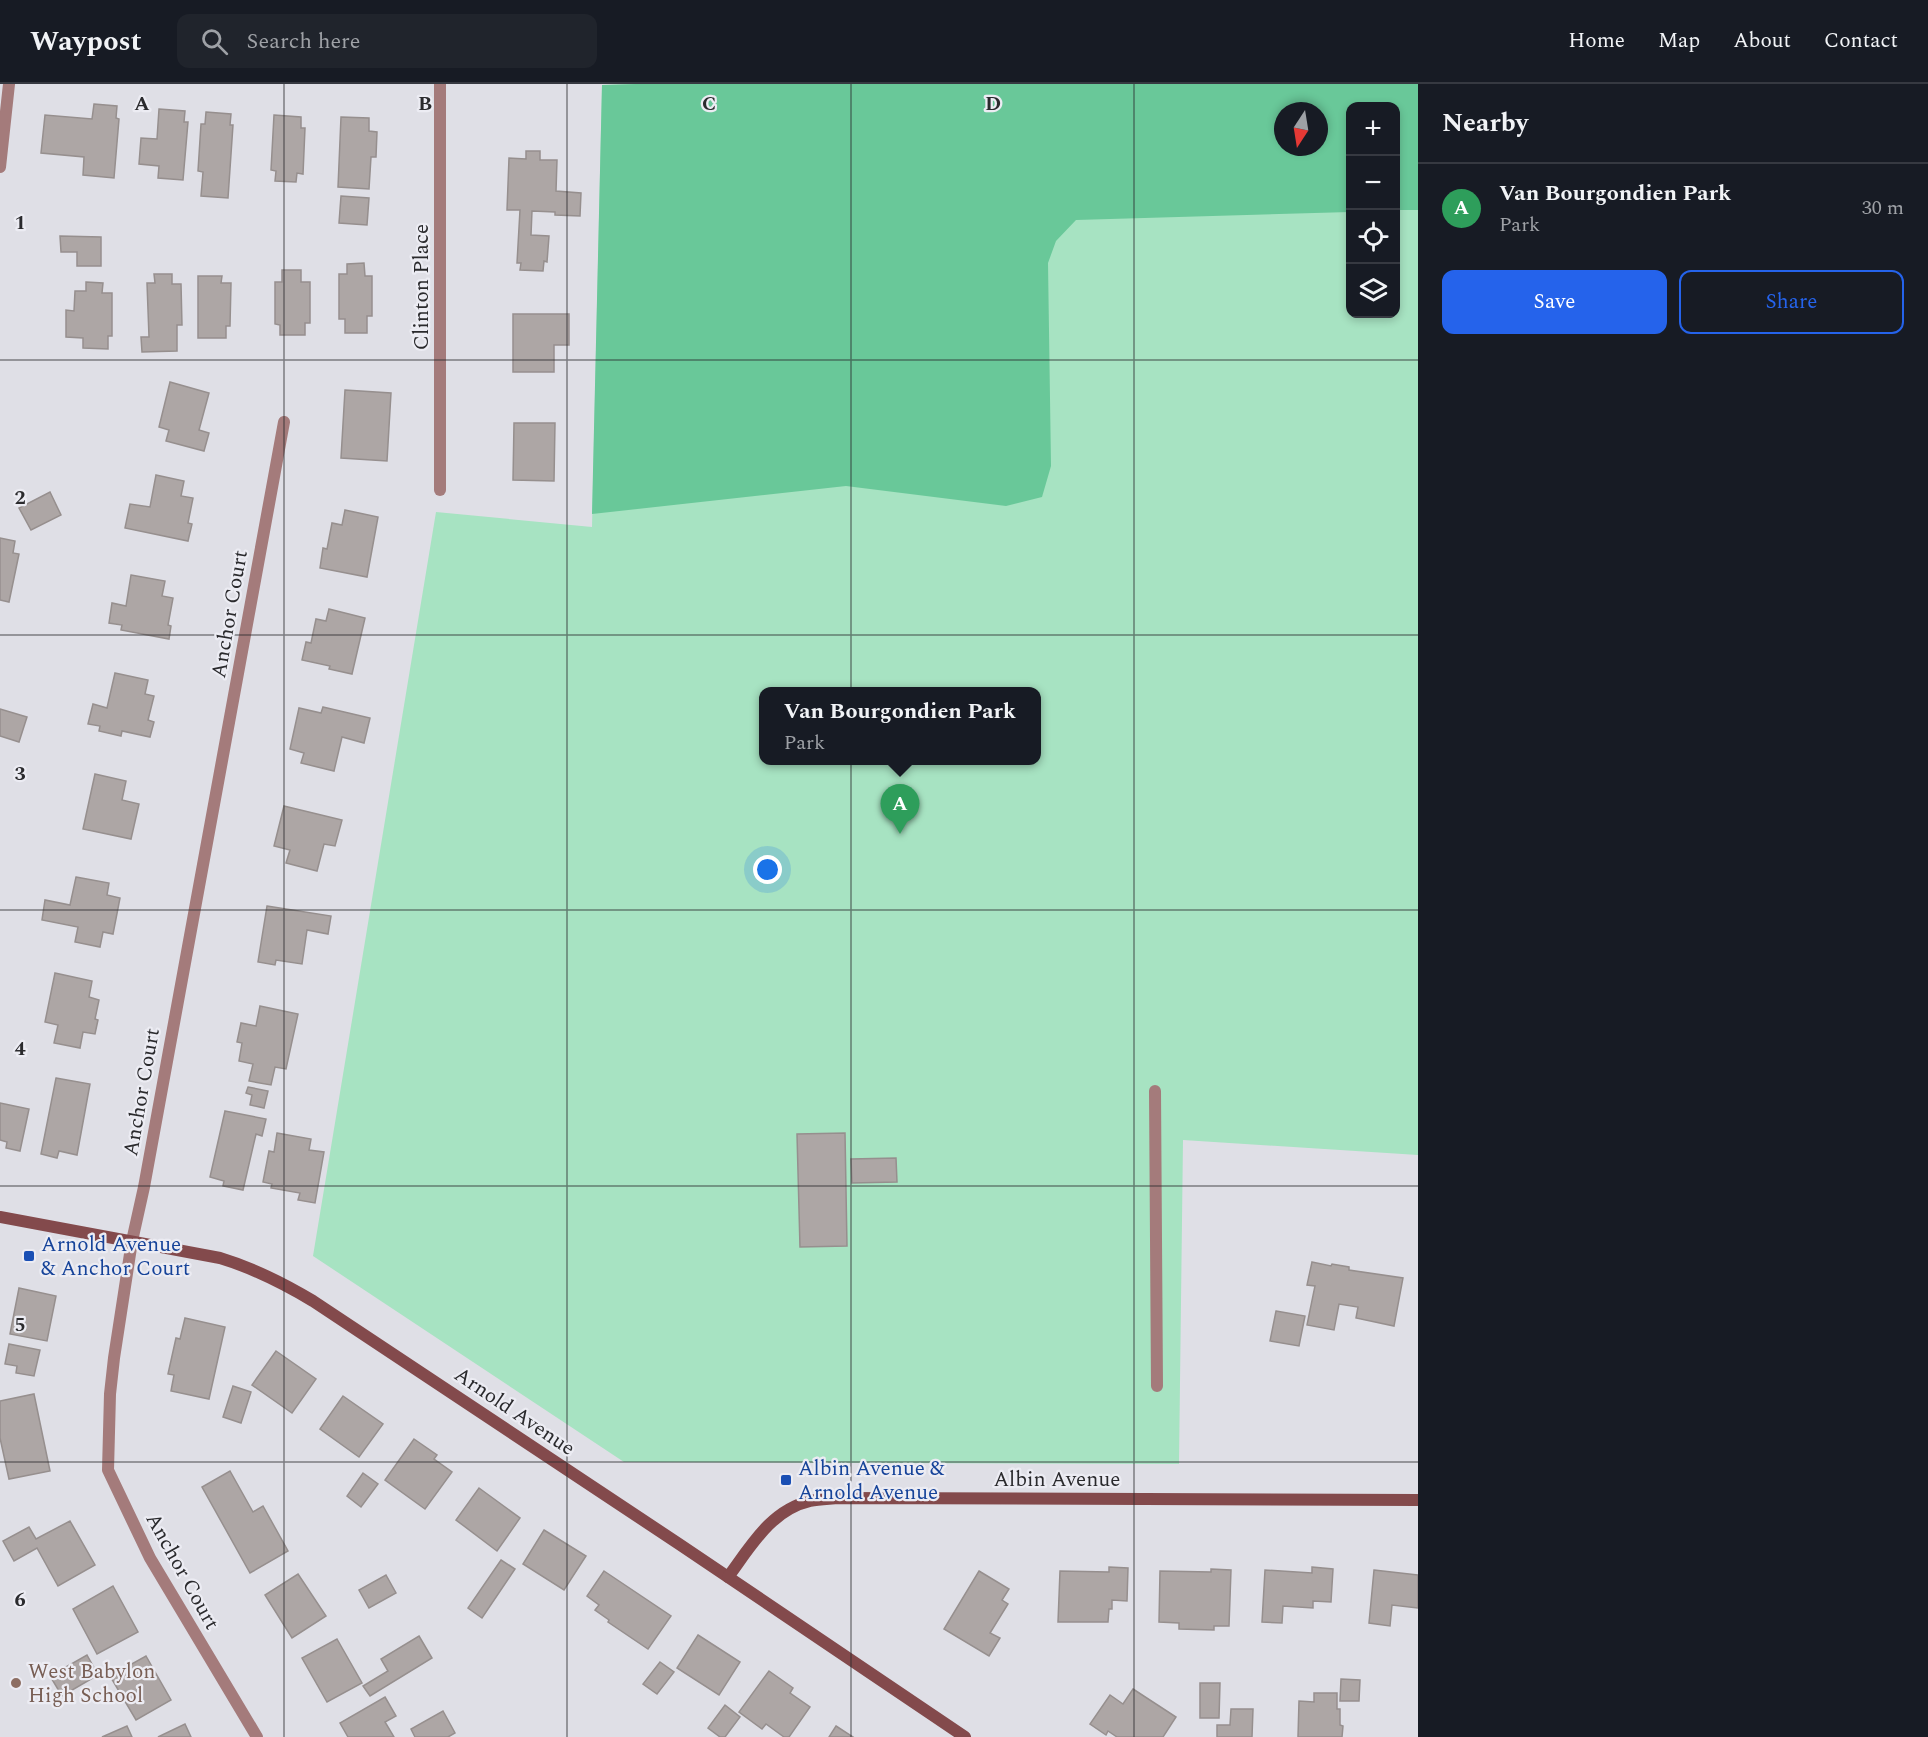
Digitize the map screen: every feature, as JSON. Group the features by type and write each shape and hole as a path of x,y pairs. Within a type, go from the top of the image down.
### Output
{"street":[{"path":"0,167 9,84"},
{"name":"Clinton Place","path":"440,84 440,490"},
{"name":"Anchor Court","path":"257,1737 150,1558 108,1470 110,1394 132,1241 144,1187 284,422"},
{"path":"1155,1091 1157,1386"},
{"name":"Arnold Avenue","path":"0,1217 228,1261 254,1270 291,1288 323,1307 965,1737"},
{"name":"Albin Avenue","path":"728,1577 766,1526 794,1506 812,1500 839,1498 1418,1500"}],"green space":[{"path":"1418,84 1418,1155 1183,1140 1179,1464 624,1462 313,1256 436,512 592,527 602,85"},
{"path":"1418,84 1418,210 1400,210 1400,102 1346,102 1346,212 1076,220 1056,241 1048,263 1051,466 1042,497 1006,506 846,486 592,514 602,85"}],"building":[{"path":"94,104 117,106 116,118 119,119 114,178 83,175 84,157 41,153 45,115 92,119"},
{"path":"159,109 185,111 184,122 188,122 183,180 158,178 159,166 139,164 141,138 157,139"},
{"path":"206,112 231,114 230,125 233,125 228,198 201,196 203,172 198,171 201,124 205,124"},
{"path":"274,115 301,117 301,128 305,128 303,174 297,173 296,182 275,181 276,171 271,170"},
{"path":"341,117 369,118 369,131 377,132 376,157 371,157 369,189 338,187"},
{"path":"526,151 540,151 540,160 557,160 556,191 581,193 580,216 532,211 531,235 549,236 547,262 544,261 543,271 520,270 521,263 517,263 520,210 507,210 509,158 526,159"},
{"path":"341,196 369,198 367,225 339,223"},
{"path":"60,236 101,237 101,266 77,266 77,252 61,252"},
{"path":"364,263 365,276 372,276 372,316 367,316 367,333 345,333 345,319 339,319 339,274 347,274 347,264"},
{"path":"282,270 301,270 301,282 310,282 310,323 305,323 305,335 280,335 280,325 275,324 275,282 282,282"},
{"path":"154,274 172,274 172,284 181,284 182,325 177,325 177,351 142,352 141,337 149,337 147,283 155,283"},
{"path":"198,276 222,276 221,283 231,283 230,326 226,326 226,338 198,338"},
{"path":"86,282 103,283 102,293 112,293 112,336 108,336 108,349 83,348 83,338 66,337 66,310 74,311 75,291 86,291"},
{"path":"513,314 569,314 569,345 554,345 554,372 513,372"},
{"path":"170,382 209,393 199,430 209,433 204,451 166,441 169,430 159,427"},
{"path":"345,390 391,393 387,461 341,458"},
{"path":"514,423 555,423 554,481 513,480"},
{"path":"156,475 184,481 181,496 193,498 188,523 192,524 188,541 125,528 130,504 150,507"},
{"path":"50,492 61,515 31,530 19,508"},
{"path":"345,510 378,517 367,577 320,568 323,548 327,549 332,523 342,525"},
{"path":"0,538 15,541 13,553 19,554 9,602 0,600"},
{"path":"131,575 165,581 162,596 173,598 168,625 171,626 169,639 121,630 122,625 109,623 112,603 126,606"},
{"path":"329,609 365,618 352,674 302,660 306,642 311,643 316,619 326,621"},
{"path":"115,673 148,680 145,694 154,696 148,720 154,722 150,737 122,731 121,736 99,731 100,726 88,724 93,704 107,708"},
{"path":"323,707 370,718 364,743 342,737 334,771 301,763 304,753 290,749 299,708 321,713"},
{"path":"0,709 27,717 19,742 0,736"},
{"path":"95,774 126,781 122,800 139,804 131,839 83,829"},
{"path":"284,806 342,820 335,846 324,844 317,871 286,863 290,850 274,846"},
{"path":"76,877 109,883 107,895 120,898 113,934 103,932 100,947 75,942 78,927 42,920 45,900 70,905"},
{"path":"267,906 331,916 328,934 307,930 302,964 276,960 275,965 258,962"},
{"path":"55,973 92,981 89,997 99,1000 95,1034 83,1032 80,1048 54,1043 58,1025 45,1022"},
{"path":"260,1006 298,1014 286,1069 275,1067 271,1085 249,1081 253,1064 239,1061 242,1043 237,1042 241,1023 256,1026"},
{"path":"56,1078 90,1084 77,1155 59,1151 57,1158 41,1154"},
{"path":"248,1087 268,1091 264,1108 250,1105 252,1095 246,1093"},
{"path":"0,1103 29,1109 20,1151 6,1148 7,1142 0,1140"},
{"path":"225,1111 266,1119 262,1136 256,1134 243,1190 223,1186 224,1181 210,1177"},
{"path":"277,1133 311,1139 309,1150 324,1152 315,1203 298,1200 300,1193 271,1188 272,1184 263,1182 269,1151 274,1152"},
{"path":"845,1133 847,1246 800,1247 797,1134"},
{"path":"896,1158 897,1182 852,1183 851,1159"},
{"path":"1312,1262 1403,1278 1394,1326 1356,1318 1358,1307 1339,1304 1334,1330 1307,1325 1315,1286 1307,1285"},
{"path":"19,1288 56,1296 47,1341 10,1334"},
{"path":"1276,1311 1305,1316 1299,1346 1270,1341"},
{"path":"185,1318 225,1327 209,1399 171,1391 174,1375 168,1374 176,1338 180,1339"},
{"path":"9,1344 40,1350 34,1376 16,1373 17,1366 5,1364"},
{"path":"276,1351 316,1379 292,1413 252,1385"},
{"path":"233,1386 251,1392 241,1423 223,1417"},
{"path":"34,1394 50,1471 9,1479 0,1438 0,1401"},
{"path":"343,1396 383,1424 359,1457 320,1429"},
{"path":"414,1439 437,1455 434,1459 452,1472 425,1509 385,1480"},
{"path":"230,1471 253,1512 263,1506 288,1551 250,1573 202,1487"},
{"path":"363,1473 378,1484 361,1507 347,1496"},
{"path":"479,1488 520,1518 497,1551 456,1520"},
{"path":"70,1521 95,1565 58,1586 37,1548 14,1561 3,1541 29,1527 36,1539"},
{"path":"544,1530 586,1556 564,1590 523,1564"},
{"path":"501,1560 515,1569 482,1618 468,1608"},
{"path":"1109,1567 1128,1568 1127,1601 1112,1600 1108,1622 1058,1622 1060,1571 1109,1572"},
{"path":"1312,1567 1333,1569 1331,1602 1313,1601 1313,1608 1283,1606 1282,1623 1262,1622 1265,1570 1312,1573"},
{"path":"1211,1569 1231,1570 1229,1626 1214,1626 1214,1630 1179,1629 1179,1623 1159,1622 1160,1571 1211,1572"},
{"path":"1374,1570 1418,1575 1418,1608 1392,1605 1390,1626 1369,1623"},
{"path":"604,1571 671,1616 648,1649 608,1622 609,1620 595,1610 599,1605 587,1596"},
{"path":"979,1571 1009,1589 1002,1600 1008,1604 990,1633 1000,1638 989,1656 944,1629"},
{"path":"298,1574 326,1616 292,1638 265,1595"},
{"path":"386,1575 396,1593 369,1608 359,1590"},
{"path":"113,1586 138,1632 97,1654 73,1609"},
{"path":"698,1635 740,1662 719,1695 677,1668"},
{"path":"419,1636 432,1658 370,1696 363,1686 388,1671 381,1659"},
{"path":"337,1639 362,1683 327,1702 302,1658"},
{"path":"87,1655 98,1675 62,1696 50,1676"},
{"path":"146,1656 171,1700 136,1720 110,1676"},
{"path":"660,1662 674,1672 657,1694 643,1684"},
{"path":"769,1671 793,1688 790,1693 810,1707 789,1737 784,1737 766,1724 762,1729 739,1712"},
{"path":"1341,1679 1360,1680 1359,1701 1340,1701"},
{"path":"1200,1683 1220,1683 1219,1718 1200,1718"},
{"path":"1133,1689 1176,1717 1163,1737 1117,1737 1108,1731 1106,1735 1090,1724 1110,1695 1123,1704"},
{"path":"1314,1693 1337,1693 1337,1709 1340,1709 1340,1725 1343,1726 1342,1737 1298,1737 1299,1701 1314,1702"},
{"path":"385,1697 396,1716 385,1722 394,1737 348,1737 340,1723"},
{"path":"725,1705 740,1717 725,1737 720,1737 708,1728"},
{"path":"1231,1709 1253,1709 1252,1737 1217,1737 1217,1725 1230,1725"},
{"path":"443,1711 455,1733 448,1737 415,1737 411,1729"},
{"path":"185,1724 191,1737 158,1737"},
{"path":"127,1726 132,1737 102,1737"},
{"path":"836,1726 853,1737 829,1737"}],"place":[{"name":"Van Bourgondien Park","path":"900,834"},
{"name":"Arnold Avenue & Anchor Court","path":"29,1256"},
{"name":"Albin Avenue & Arnold Avenue","path":"786,1480"},
{"name":"West Babylon High School","path":"16,1683"}]}
